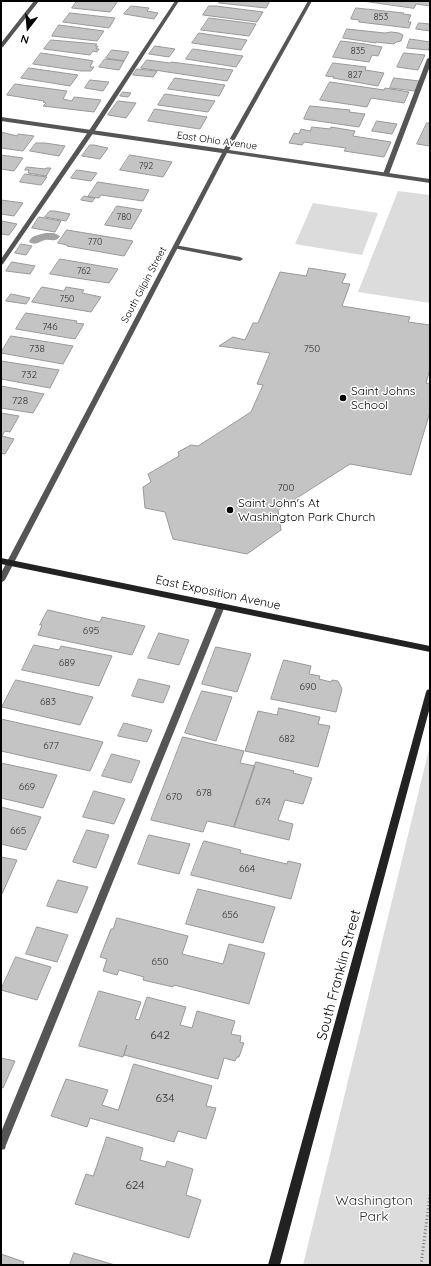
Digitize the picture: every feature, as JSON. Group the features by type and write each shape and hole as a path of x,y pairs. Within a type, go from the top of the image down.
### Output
{"street":[{"path":"1,46 37,1"},
{"path":"1,263 177,1"},
{"name":"South Gilpin Street","path":"1,580 225,152 310,1"},
{"path":"386,174 430,59"},
{"name":"East Ohio Avenue","path":"1,119 430,181"},
{"path":"175,247 240,259"},
{"name":"East Exposition Avenue","path":"1,561 430,649"},
{"path":"1,1145 221,606"},
{"name":"South Franklin Street","path":"274,1265 430,692"}],"path":[{"path":"421,1265 430,1196"}],"green space":[{"path":"398,191 430,195 430,303 358,292"},
{"path":"313,203 378,213 362,255 295,244"},
{"name":"Washington Park","path":"430,745 430,1265 303,1265"}],"shaded area":[{"path":"45,233 54,233 60,236 55,240 45,240 35,244 29,242 33,237"}],"building":[{"path":"77,1 118,1 110,12 72,8"},
{"path":"220,1 270,1 266,8 219,3"},
{"path":"363,1 430,1 430,6 416,4 414,8"},
{"path":"131,6 149,8 147,11 158,13 154,19 124,14"},
{"path":"209,6 263,12 257,22 203,15"},
{"path":"356,8 404,13 403,14 411,15 408,22 411,22 409,28 359,22 359,20 351,19"},
{"path":"70,13 115,18 109,28 63,22"},
{"path":"209,18 256,24 249,36 201,30"},
{"path":"419,23 430,24 430,31 416,29"},
{"path":"59,25 104,31 97,41 52,36"},
{"path":"347,29 385,33 391,32 403,35 401,41 394,44 376,43 343,38"},
{"path":"199,33 247,40 241,50 192,43"},
{"path":"410,39 430,42 429,50 407,48"},
{"path":"51,40 97,44 95,46 98,46 96,49 99,49 97,52 93,51 90,55 44,49"},
{"path":"341,41 382,47 378,56 372,55 369,62 333,57"},
{"path":"155,46 175,49 169,57 149,54"},
{"path":"193,49 243,56 236,67 186,59"},
{"path":"112,50 129,52 124,61 106,58"},
{"path":"41,53 93,61 90,67 94,67 91,71 81,71 33,64"},
{"path":"404,53 425,55 418,70 397,67"},
{"path":"105,59 124,61 119,70 99,67"},
{"path":"147,60 233,70 227,81 141,68"},
{"path":"333,63 366,67 365,70 384,73 378,86 326,76"},
{"path":"29,68 78,75 70,86 21,78"},
{"path":"137,69 157,71 153,77 133,75"},
{"path":"175,78 225,85 219,96 168,89"},
{"path":"394,78 419,81 415,91 390,88"},
{"path":"90,80 109,82 103,91 85,88"},
{"path":"330,82 409,92 404,103 371,98 367,107 320,100"},
{"path":"15,84 67,91 63,99 72,101 74,97 101,100 94,112 43,106 46,103 43,102 44,101 7,95"},
{"path":"123,92 131,93 128,97 120,96"},
{"path":"165,94 215,101 208,112 158,105"},
{"path":"118,101 136,103 126,118 108,115"},
{"path":"310,106 350,110 349,112 365,114 359,127 304,119"},
{"path":"155,109 207,117 200,129 148,121"},
{"path":"377,121 397,124 392,134 372,131"},
{"path":"427,123 430,123 430,146 417,144"},
{"path":"312,127 330,129 331,127 355,131 353,136 391,142 384,157 344,151 346,148 304,142 302,145 289,143 294,133 299,134 301,129 310,131"},
{"path":"1,132 17,136 18,134 34,136 23,151 1,148"},
{"path":"36,143 65,146 59,156 30,151"},
{"path":"90,145 108,148 100,159 82,156"},
{"path":"1,155 23,158 14,171 1,169"},
{"path":"130,155 172,162 163,177 120,170"},
{"path":"27,167 45,169 51,168 46,176 28,173 29,170 25,170"},
{"path":"77,170 97,173 91,181 71,178"},
{"path":"25,174 47,177 41,185 20,182"},
{"path":"98,182 149,190 143,201 101,195 99,198 88,197"},
{"path":"84,196 95,198 92,202 81,200"},
{"path":"1,200 23,203 14,216 1,214"},
{"path":"117,206 142,210 131,229 105,225"},
{"path":"50,211 70,214 66,221 45,217"},
{"path":"39,217 61,221 55,232 32,228"},
{"path":"2,221 17,224 9,235 1,234"},
{"path":"67,230 133,241 124,256 67,246 58,243"},
{"path":"21,244 32,246 26,255 15,253"},
{"path":"60,259 118,269 109,283 50,274"},
{"path":"12,262 35,266 30,274 6,271"},
{"name":"Saint Johns School","path":"309,268 346,274 342,283 350,284 342,306 410,317 408,322 430,325 430,369 426,383 430,384 430,412 411,475 350,464 278,510 281,530 247,554 173,539 165,512 145,508 143,487 151,482 148,474 179,456 178,452 191,445 198,446 251,412 263,385 257,384 270,353 219,346 233,337 245,340 253,323 258,323 280,272 306,276"},
{"path":"42,287 64,291 66,287 84,290 82,293 101,297 91,312 32,302"},
{"path":"11,294 30,298 26,304 6,301"},
{"path":"26,313 77,321 76,323 84,324 75,339 16,329"},
{"path":"11,336 73,346 63,364 1,353"},
{"path":"1,361 59,370 50,388 1,379"},
{"path":"1,386 44,394 33,413 1,408"},
{"path":"1,413 19,416 10,432 5,431 2,436 14,439 5,454 1,453"},
{"path":"48,610 100,622 102,617 145,626 132,655 38,635 42,625 40,625"},
{"path":"159,633 189,640 179,665 148,658"},
{"path":"34,645 59,650 61,646 112,656 99,686 22,670"},
{"path":"216,647 251,654 237,692 202,684"},
{"path":"284,660 311,666 309,674 320,676 319,679 331,682 332,680 338,681 342,689 336,712 271,699"},
{"path":"139,679 170,686 163,703 132,696"},
{"path":"16,680 93,697 80,725 2,707"},
{"path":"202,691 232,697 216,741 185,733"},
{"path":"279,708 320,717 318,724 330,726 318,767 245,751 258,711 277,715"},
{"path":"1,719 103,742 90,771 1,751"},
{"path":"124,723 152,730 147,742 118,736"},
{"path":"183,737 244,751 240,763 255,766 234,827 207,821 203,832 151,820"},
{"path":"112,754 140,761 131,783 102,776"},
{"path":"256,762 294,771 293,773 312,778 303,804 285,800 278,820 293,824 289,840 234,827"},
{"path":"1,763 57,775 43,808 1,798"},
{"path":"94,791 125,799 114,824 83,817"},
{"path":"1,807 41,817 26,850 1,844"},
{"path":"87,830 109,835 96,868 73,862"},
{"path":"149,835 190,844 179,874 138,864"},
{"path":"204,841 241,850 240,853 287,864 288,861 301,864 291,899 191,875"},
{"path":"1,857 17,860 2,894 1,894"},
{"path":"58,880 88,887 77,913 47,906"},
{"path":"198,889 275,907 263,943 186,924"},
{"path":"117,918 188,936 182,954 223,964 229,944 265,953 249,1004 174,985 173,987 143,980 144,977 119,970 117,975 103,971 107,959 100,957"},
{"path":"37,927 68,935 57,962 26,954"},
{"path":"16,957 51,967 37,1000 1,990"},
{"path":"99,991 141,1002 135,1019 139,1020 147,997 186,1007 180,1025 192,1028 197,1011 235,1021 231,1034 241,1036 240,1042 244,1043 239,1057 237,1057 235,1061 224,1058 218,1079 124,1055 127,1045 123,1057 79,1046"},
{"path":"1,1058 15,1061 3,1088 1,1087"},
{"path":"134,1064 212,1086 206,1106 216,1108 206,1139 178,1131 174,1142 90,1118 87,1127 51,1116 66,1079 108,1090 102,1105 118,1110"},
{"path":"107,1137 143,1148 140,1160 165,1167 167,1161 193,1169 186,1195 201,1200 189,1238 75,1204 86,1174 93,1176"},
{"path":"74,1253 115,1265 70,1265"},
{"path":"1,1254 24,1262 23,1265 1,1265"}],"place":[{"name":"Saint Johns School","path":"343,398"},
{"name":"Saint John's At Washington Park Church","path":"230,510"}]}
